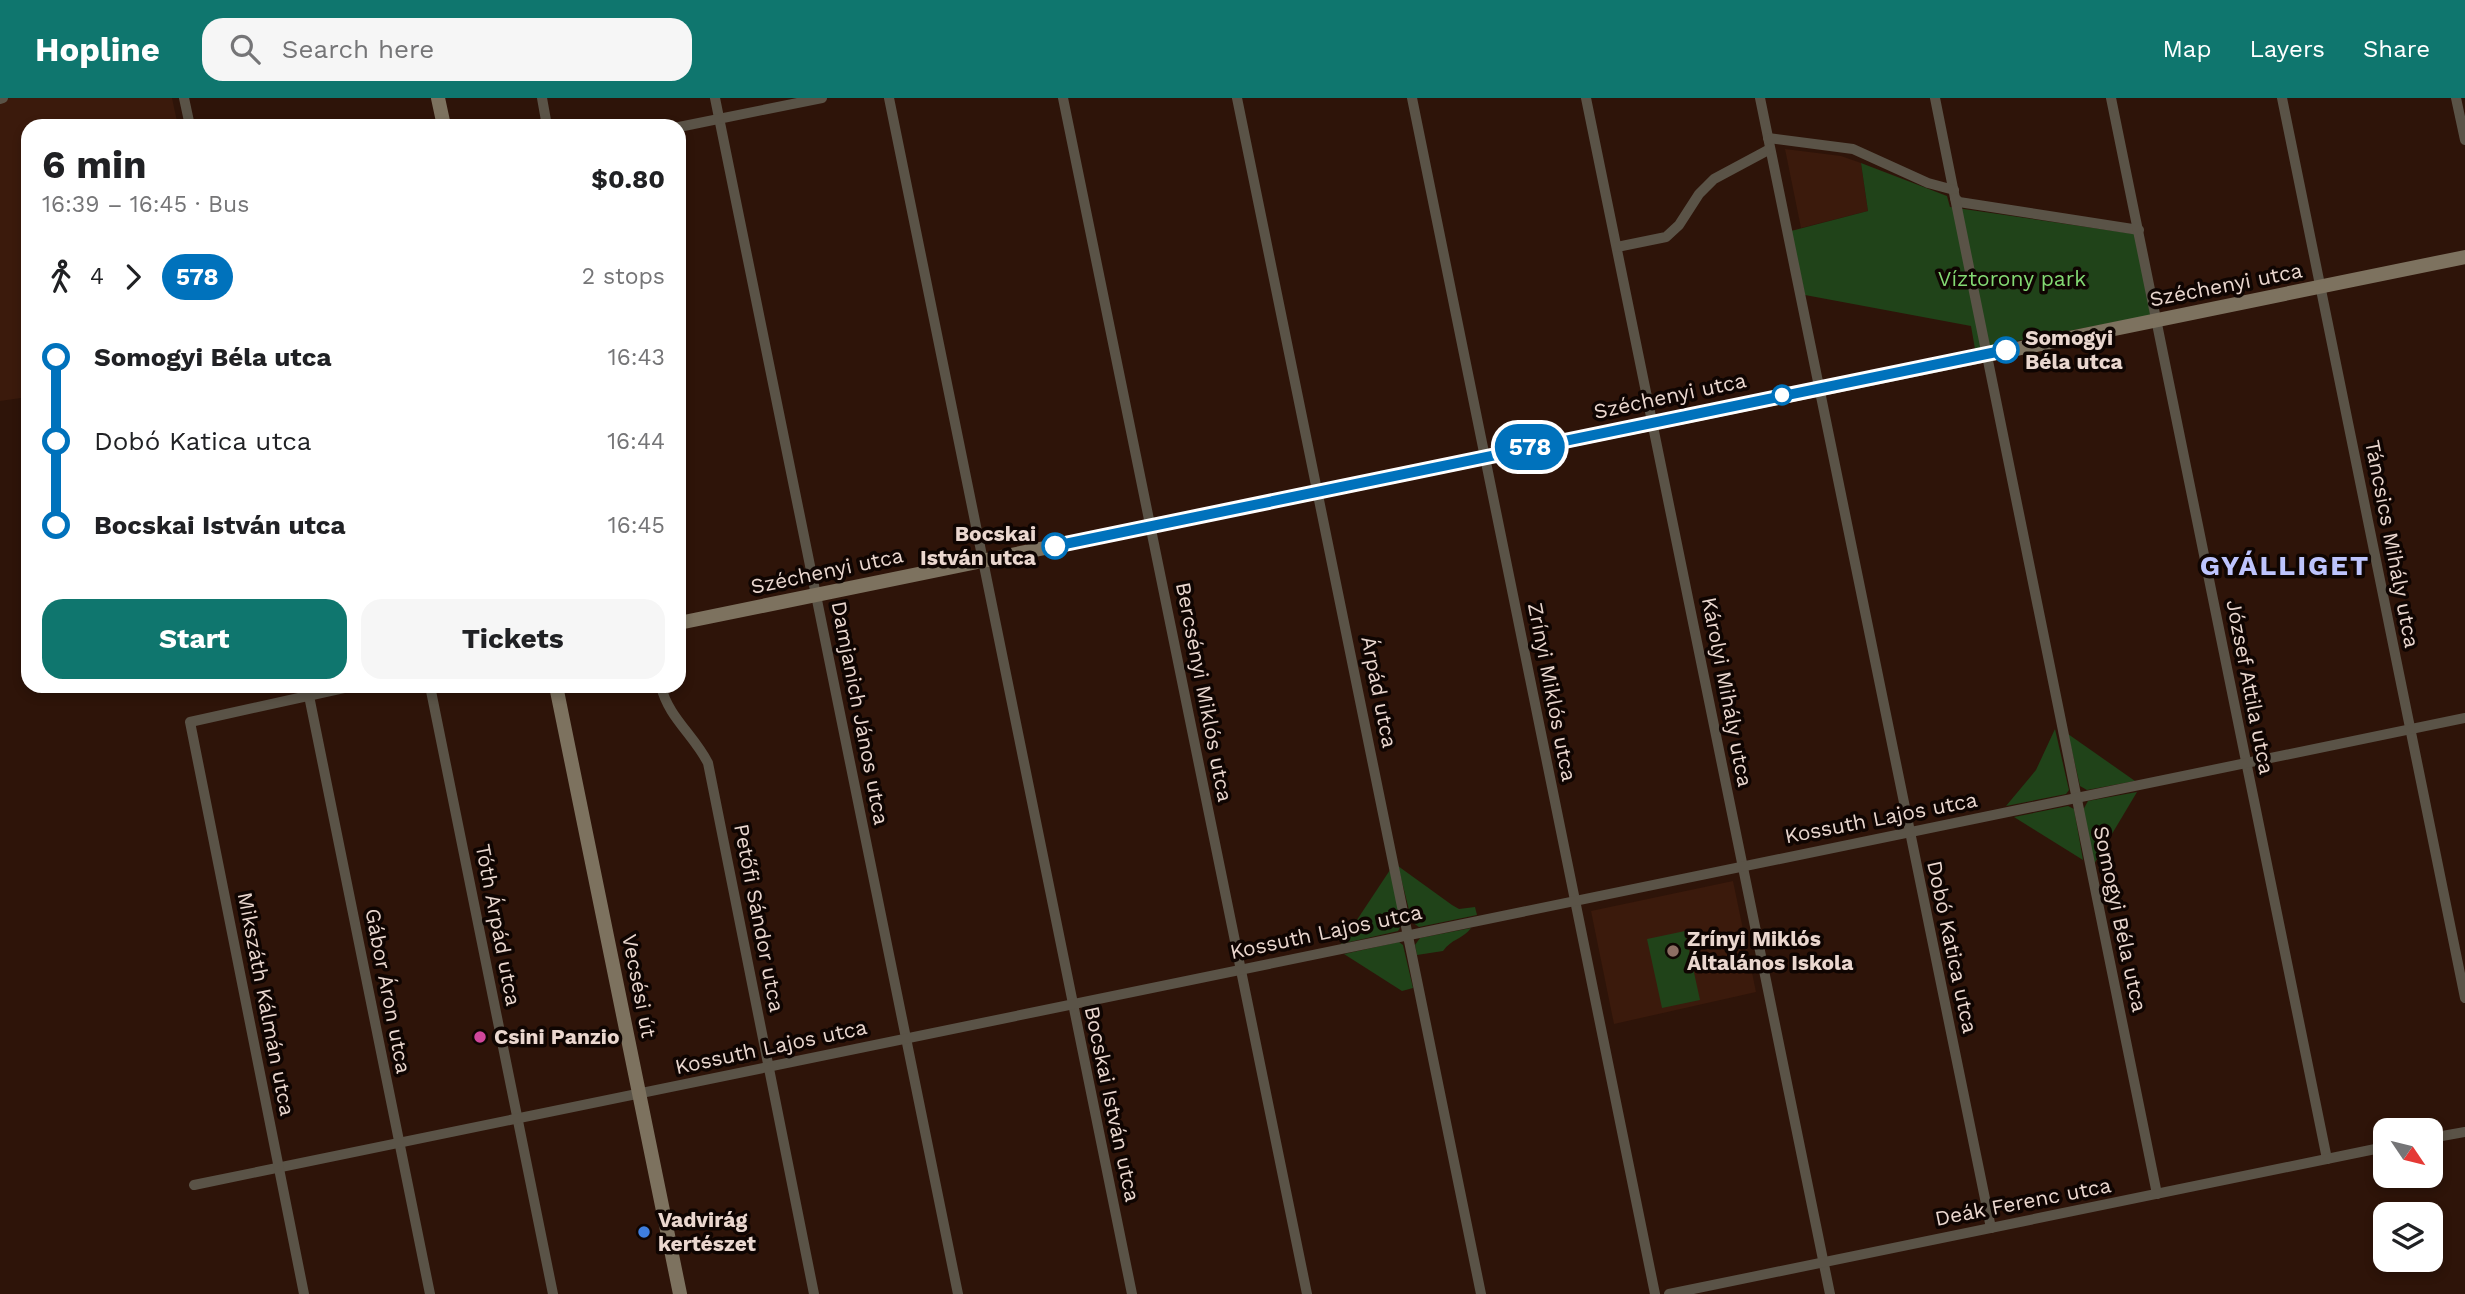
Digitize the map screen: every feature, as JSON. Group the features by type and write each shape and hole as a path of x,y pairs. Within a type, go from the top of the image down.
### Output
{"street":[{"path":"184,98 188,119"},
{"path":"438,98 442,119"},
{"path":"542,98 546,119"},
{"name":"Damjanich János utca","path":"715,98 958,1294"},
{"path":"686,126 822,98"},
{"name":"Bocskai István utca","path":"889,98 1132,1294"},
{"name":"Bercsényi Miklós utca","path":"1063,98 1307,1294"},
{"name":"Árpád utca","path":"1237,98 1481,1294"},
{"name":"Zrínyi Miklós utca","path":"1412,98 1655,1294"},
{"name":"Károlyi Mihály utca","path":"1586,98 1830,1294"},
{"name":"Dobó Katica utca","path":"1760,98 1991,1228"},
{"name":"Somogyi Béla utca","path":"1935,98 2157,1194"},
{"name":"József Attila utca","path":"2111,98 2327,1159"},
{"name":"Táncsics Mihály utca","path":"2282,98 2465,998"},
{"path":"2456,98 2465,140"},
{"path":"1617,247 1666,237 1679,226 1699,194 1714,179 1769,144 1853,149 1956,196 2138,230"},
{"name":"Széchenyi utca","path":"686,622 1652,421 2465,257"},
{"name":"Mikszáth Kálmán utca","path":"297,693 190,722 304,1294"},
{"name":"Gábor Áron utca","path":"309,693 430,1294"},
{"name":"Tóth Árpád utca","path":"431,693 553,1294"},
{"name":"Vecsési út","path":"557,693 680,1294"},
{"name":"Petőfi Sándor utca","path":"664,693 671,713 701,748 708,763 814,1294"},
{"name":"Kossuth Lajos utca","path":"194,1185 517,1116 639,1094 2465,718"},
{"path":"2443,1136 2465,1132"},
{"name":"Deák Ferenc utca","path":"1669,1294 2373,1149"}],"shaded area":[{"path":"0,98 172,98 176,119 21,119 21,398 0,401"},
{"path":"1785,149 1841,156 1861,163 1868,211 1801,228"},
{"name":"Zrínyi Miklós Általános Iskola","path":"1733,881 1756,992 1614,1024 1591,911"}],"green space":[{"name":"Víztorony park","path":"1861,163 1947,196 1950,207 2135,234 2152,315 1975,349 1971,326 1805,295 1791,231 1868,211"},
{"path":"2055,729 2069,790 2066,794 2006,806 2036,770"},
{"path":"2068,734 2135,781 2087,790 2080,786"},
{"path":"2137,792 2094,864 2083,810 2088,801"},
{"path":"2068,806 2074,809 2083,860 2014,817"},
{"path":"1398,866 1459,909 1475,907 1477,915 1419,927 1412,922"},
{"path":"1390,870 1402,924 1398,931 1341,944"},
{"path":"1471,928 1443,951 1417,955 1415,945 1420,938"},
{"path":"1685,931 1700,1000 1662,1008 1647,939"},
{"path":"1399,942 1403,945 1413,988 1402,991 1344,954"}],"bus line":[{"name":"578","path":"1055,546 2006,350"}],"place":[{"name":"Somogyi Béla utca","path":"2006,350"},
{"name":"Bocskai István utca","path":"1055,546"},
{"name":"Zrínyi Miklós Általános Iskola","path":"1673,951"},
{"name":"Csini Panzio","path":"480,1037"},
{"name":"Vadvirág kertészet","path":"644,1232"}],"district":[{"name":"GYÁLLIGET","path":"2285,565"}]}
